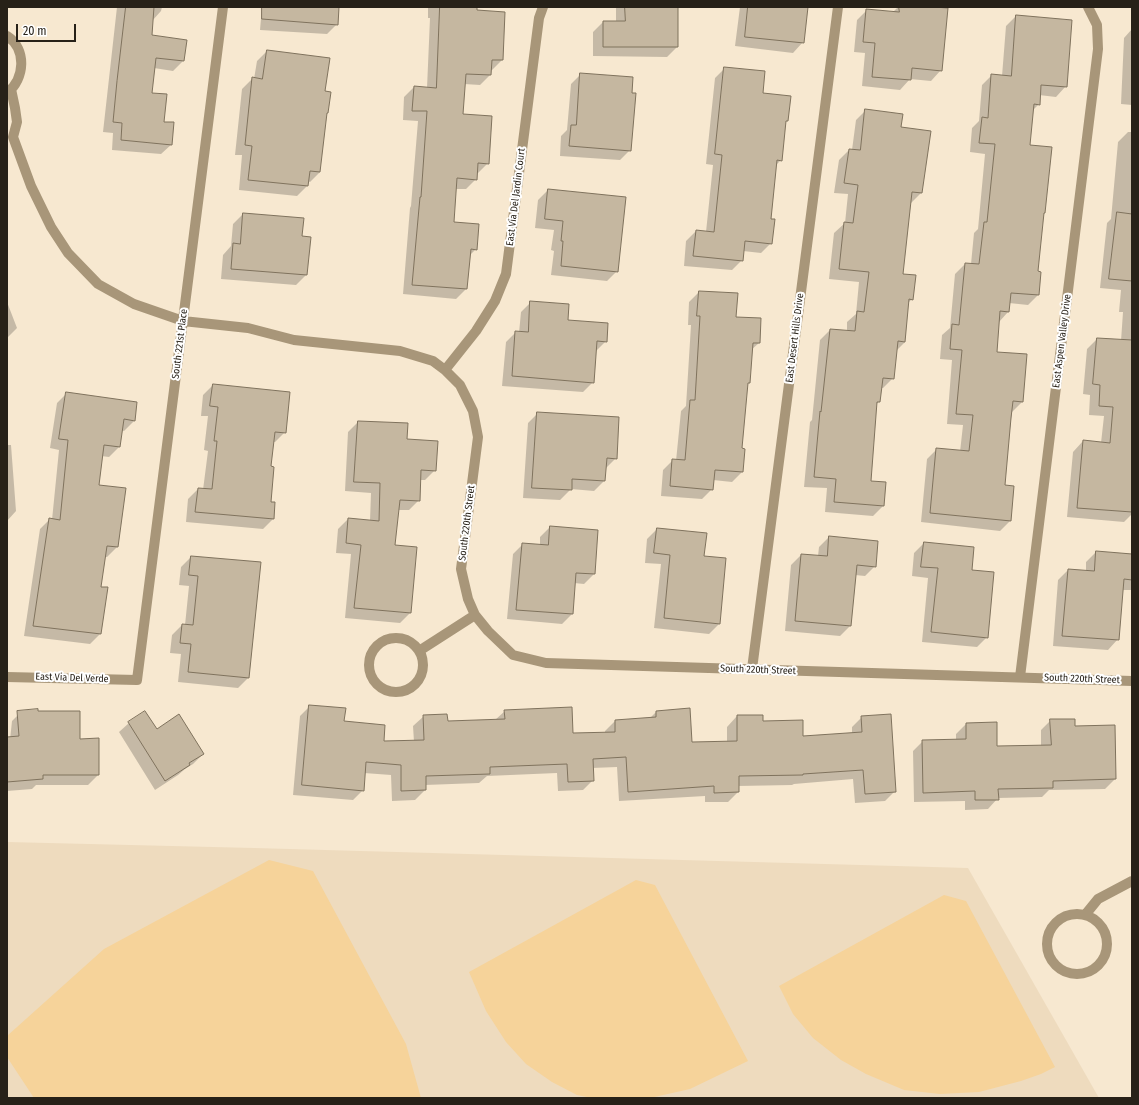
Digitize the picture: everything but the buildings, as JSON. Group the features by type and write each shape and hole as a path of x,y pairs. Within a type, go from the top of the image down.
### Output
{"street":[{"name":"South 221st Place","path":"137,680 223,7"},
{"name":"East Via Del Jardin Court","path":"445,370 476,331 495,301 506,274 539,18 543,7"},
{"name":"East Desert Hills Drive","path":"752,669 838,7"},
{"name":"East Aspen Valley Drive","path":"1020,677 1098,49 1097,25 1088,7"},
{"path":"7,36 11,38 18,47 21,58 21,69 18,80 9,91"},
{"name":"South 220th Street","path":"9,91 15,108 17,122 10,134 31,186 51,227 68,253 98,284 134,304 183,320 248,328 294,340 400,351 432,361 445,370 460,385 473,411 478,437 461,569 468,599 475,615 488,631 513,655 546,663 1132,681"},
{"path":"419,651 475,615"},
{"path":"391,638 407,640 415,645 419,651 424,663 423,671 419,681 411,688 407,691 396,693 385,691 376,685 368,668 371,653 382,641 391,638"},
{"name":"East Via Del Verde","path":"7,677 137,680"},
{"path":"1085,915 1098,899 1132,881"},
{"path":"1074,914 1085,915 1094,919 1104,932 1107,945 1104,958 1098,966 1091,971 1080,974 1072,974 1060,970 1053,963 1048,953 1048,935 1058,921 1064,917 1074,914"}],"shaded area":[{"path":"7,842 968,868 1099,1098 7,1098"},
{"path":"269,860 313,871 406,1044 421,1098 34,1098 7,1057 7,1036 104,949"},
{"path":"636,880 655,885 748,1061 690,1089 650,1098 592,1098 577,1095 552,1082 526,1064 506,1042 486,1011 469,972"},
{"path":"944,895 966,901 1055,1067 1021,1081 979,1092 940,1094 904,1090 866,1074 841,1060 813,1038 793,1014 779,986"}]}
